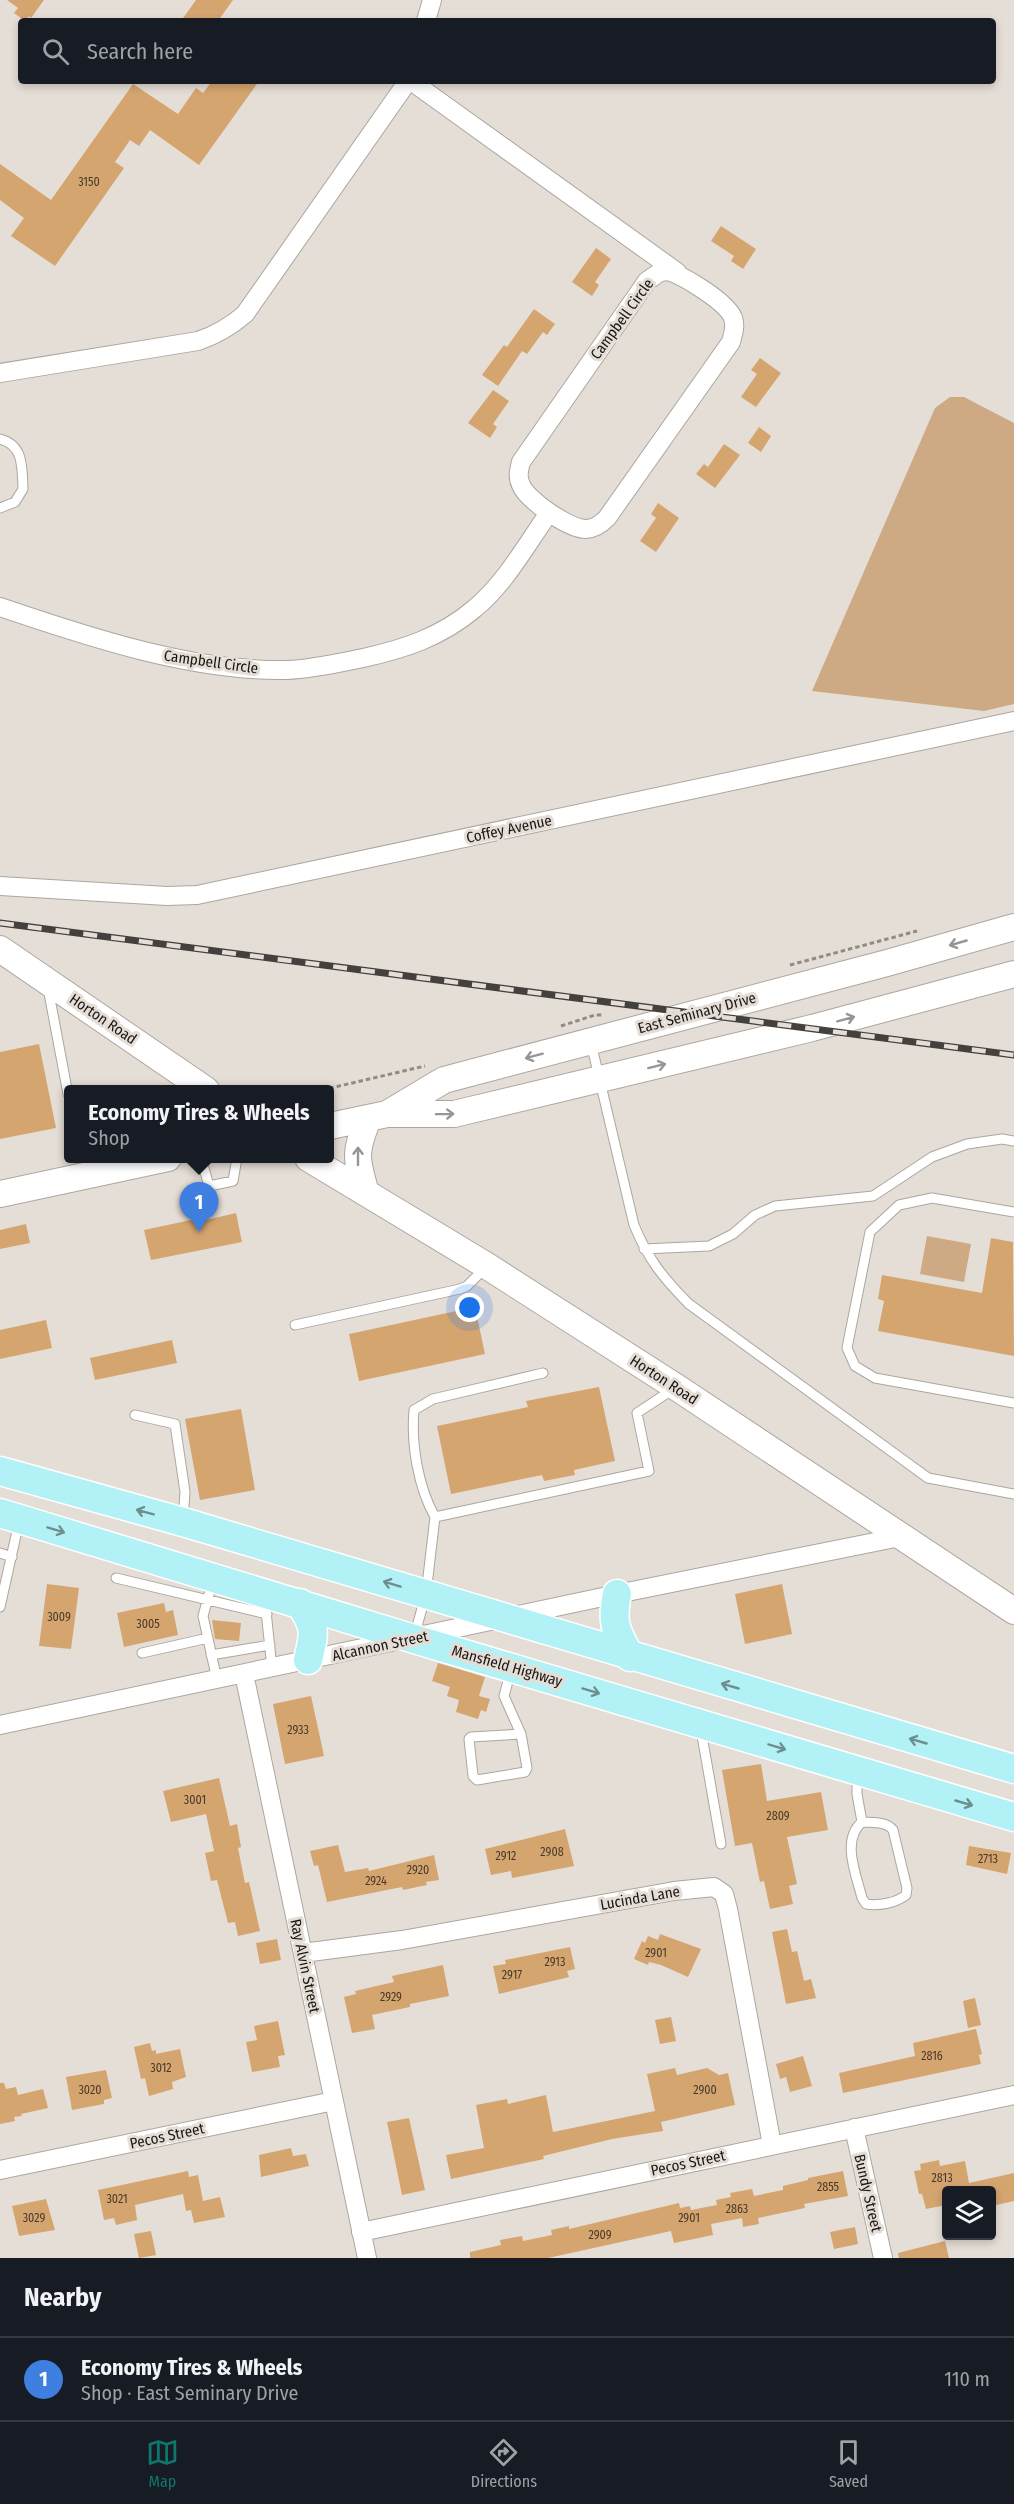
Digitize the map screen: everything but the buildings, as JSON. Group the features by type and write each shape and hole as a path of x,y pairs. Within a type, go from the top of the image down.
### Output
{"main road":[{"name":"East Seminary Drive","path":"377,1117 444,1080 887,963 1014,927"},
{"name":"Horton Road","path":"1,951 200,1085"},
{"name":"East Seminary Drive","path":"334,1125 377,1117 454,1114 812,1028 1014,974"},
{"path":"366,1193 356,1159 358,1142 377,1117"},
{"path":"0,1194 84,1172 138,1163"},
{"name":"Horton Road","path":"316,1163 487,1266 676,1387 1014,1611"},
{"path":"0,1471 183,1522 509,1618 630,1657 1014,1769"},
{"name":"Mansfield Highway","path":"10,1516 211,1589 266,1604 300,1603 1014,1817"},
{"path":"617,1594 613,1616 618,1634 630,1657"},
{"path":"300,1603 313,1624 313,1639 308,1660"}],"street":[{"path":"427,18 432,0"},
{"path":"0,374 198,341 215,335 233,324 245,314 408,84"},
{"path":"414,84 681,275"},
{"name":"Campbell Circle","path":"668,271 681,275 728,309 735,326 731,342 607,518 598,526 586,529 549,513 523,489 518,472 521,462 646,281 660,272 668,271"},
{"name":"Campbell Circle","path":"0,607 153,653 182,659 264,670 327,666 401,649 448,629 477,607 494,589 549,513"},
{"name":"Coffey Avenue","path":"0,886 168,896 197,895 1014,721"},
{"name":"Alcannon Street","path":"0,1725 414,1639 617,1594 900,1537"},
{"name":"Ray Alvin Street","path":"244,1674 367,2258"},
{"name":"Lucinda Lane","path":"303,1953 402,1940 674,1891 714,1887 724,1894 729,1909 772,2145"},
{"name":"Pecos Street","path":"361,2232 1014,2095"},
{"name":"Pecos Street","path":"0,2170 334,2101"},
{"name":"Bundy Street","path":"854,2128 883,2258"}],"lane":[{"path":"0,439 9,441 18,450 23,489 15,502 0,508"},
{"path":"46,981 67,1085"},
{"path":"591,1041 634,1225 644,1249 661,1275 689,1304 928,1478 1014,1494"},
{"path":"644,1249 709,1246 733,1234 755,1215 775,1206 873,1196 932,1157 967,1144 1002,1139 1014,1141"},
{"path":"202,1163 209,1186 233,1182 236,1163"},
{"path":"1014,1212 932,1198 899,1205 870,1232 847,1348 855,1366 875,1378 1014,1403"},
{"path":"295,1325 460,1289 467,1286 487,1266"},
{"path":"414,1639 426,1594 435,1517 425,1500 412,1430 414,1410 433,1399 543,1373"},
{"path":"435,1517 649,1471 637,1413 676,1387"},
{"path":"135,1414 175,1424 185,1492 183,1522"},
{"path":"0,1607 12,1557 10,1516"},
{"path":"0,1553 12,1557"},
{"path":"116,1578 211,1589 203,1616 217,1680"},
{"path":"266,1604 272,1668"},
{"path":"142,1653 208,1638"},
{"path":"212,1654 270,1645"},
{"path":"511,1667 504,1696 521,1734 527,1768 525,1772 477,1780 473,1776 469,1739 471,1737 521,1734"},
{"path":"701,1724 721,1844"},
{"path":"857,1771 857,1794 862,1822"},
{"path":"862,1822 884,1824 893,1830 908,1888 906,1895 900,1900 874,1905 866,1904 862,1898 851,1851 855,1828 862,1822"}],"shaded area":[{"path":"950,397 964,397 1014,423 1014,704 984,711 812,691 935,408"},
{"path":"927,1236 971,1244 964,1282 920,1274"}],"railway":[{"path":"0,923 1014,1055"}],"place":[{"name":"Economy Tires & Wheels","path":"199,1232"}]}
